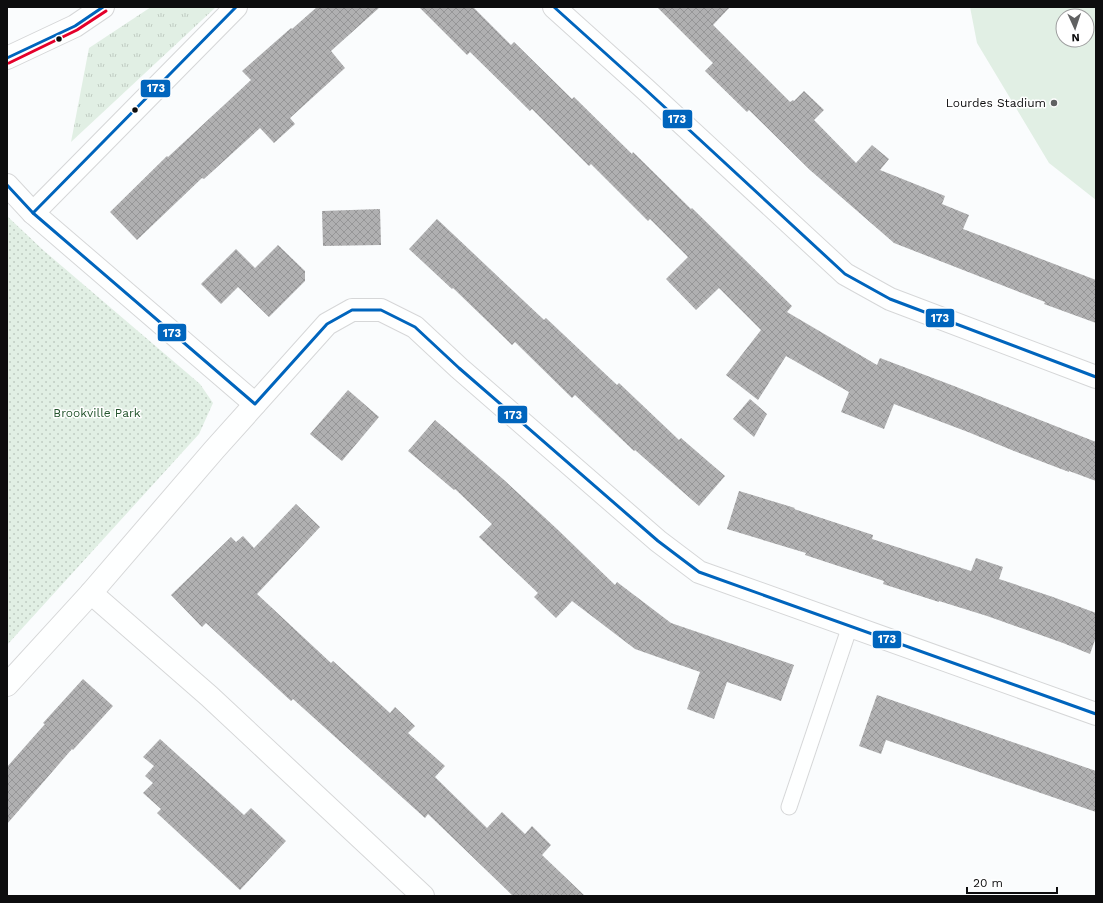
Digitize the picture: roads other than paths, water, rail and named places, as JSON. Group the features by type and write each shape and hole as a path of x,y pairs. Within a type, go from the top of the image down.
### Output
{"street":[{"path":"7,58 75,26 103,7"},
{"path":"33,213 236,7"},
{"path":"554,7 845,274 890,299 1096,377"},
{"path":"7,185 33,213 255,404"},
{"path":"7,685 91,593 214,450 327,324 352,310 381,310 415,327 465,373 658,541 699,572 1096,714"},
{"path":"91,593 210,696 423,896"}],"lane":[{"path":"789,807 850,626"}],"place":[{"name":"Lourdes Stadium","path":"1054,103"}],"park label":[{"name":"Brookville Park","path":"97,413"}]}
